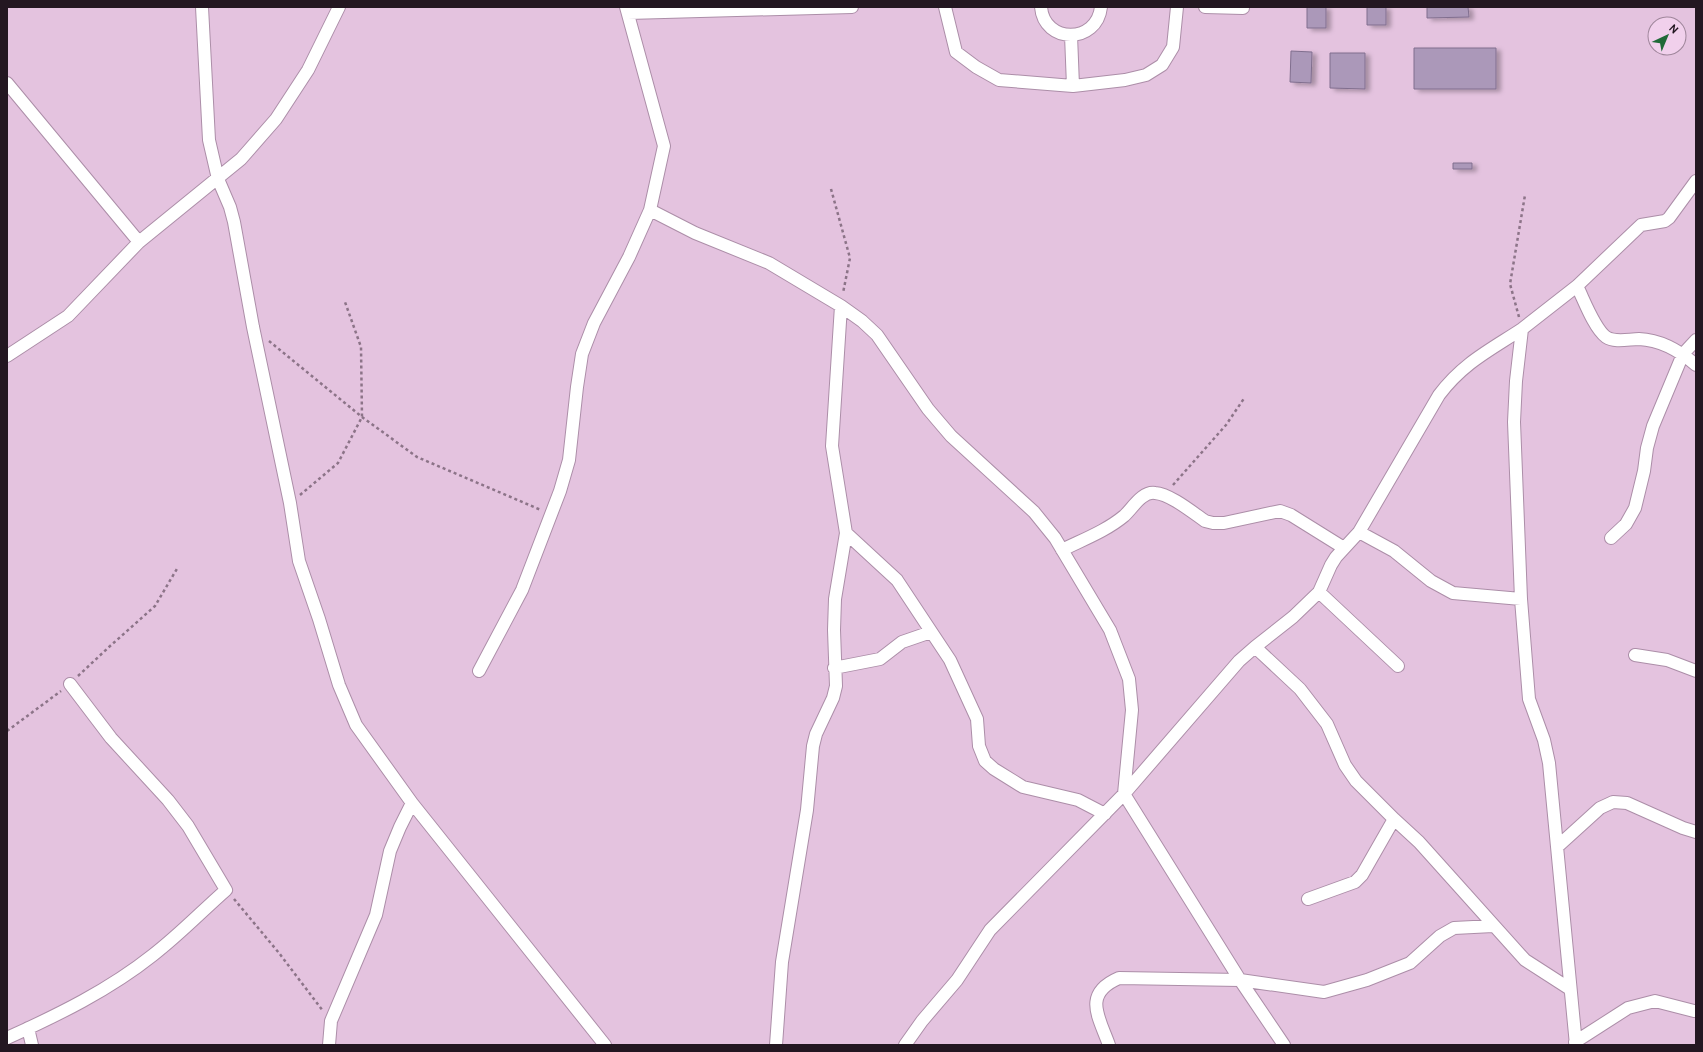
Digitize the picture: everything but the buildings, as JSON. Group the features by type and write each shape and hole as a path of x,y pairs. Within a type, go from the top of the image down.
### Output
{"street":[{"path":"202,7 209,140 218,179 230,207 234,222 253,327 290,502 299,561 340,685 356,724 412,803 605,1045"},
{"path":"7,356 68,316 139,242 241,159 276,119 308,70 339,7"},
{"path":"479,672 522,590 560,492 569,460 582,354 594,323 629,257 650,210 664,146 627,10 852,7"},
{"path":"945,7 956,52 976,67 999,80 1073,86 1125,80 1146,75 1162,65 1173,47 1177,7"},
{"path":"1041,7 1045,22 1061,34 1071,35 1081,34 1089,29 1096,22 1101,7"},
{"path":"1205,7 1243,8"},
{"path":"1071,35 1073,86"},
{"path":"7,83 139,242"},
{"path":"905,1045 922,1021 957,980 990,930 1124,794 1218,684 1255,646 1293,617 1318,592 1331,565 1359,532 1439,395 1451,379 1465,366 1522,329 1577,286 1638,227 1644,224 1665,221 1669,218 1696,180"},
{"path":"650,210 695,233 770,263 841,306 862,321 877,335 928,409 951,436 1034,512 1055,538 1110,630 1130,679 1132,710 1124,794 1240,980 1284,1045"},
{"path":"1577,286 1600,330 1607,338 1618,341 1640,339 1658,342 1683,354 1696,366"},
{"path":"776,1045 782,962 807,810 813,746 816,734 833,698 836,686 834,668 835,599 846,533 832,446 841,306"},
{"path":"1522,329 1516,382 1514,422 1521,599 1529,699 1544,740 1549,763 1576,1043 1628,1008 1655,1001 1694,1011"},
{"path":"1611,538 1626,524 1635,508 1653,426 1683,354 1696,340"},
{"path":"1062,550 1112,524 1146,495 1154,492 1164,495 1205,521 1213,523 1224,523 1273,512 1285,512 1344,548"},
{"path":"1359,532 1394,551 1432,581 1453,593 1521,599"},
{"path":"846,533 897,580 950,660 977,719 979,746 985,761 994,769 1023,787 1078,800 1105,814"},
{"path":"1318,592 1398,666"},
{"path":"834,668 880,659 902,642 931,632"},
{"path":"1255,646 1300,689 1327,724 1345,765 1356,781 1419,842 1525,960 1570,989"},
{"path":"1635,655 1667,660 1696,672"},
{"path":"7,1038 74,1006 126,976 154,955 226,890 188,826 168,800 111,738 70,684"},
{"path":"1556,847 1600,808 1614,802 1628,803 1683,828 1696,832"},
{"path":"329,1045 330,1020 376,915 390,851 412,803"},
{"path":"1308,899 1355,882 1362,875 1394,819"},
{"path":"1109,1045 1095,1007 1098,994 1108,983 1119,978 1240,980 1324,992 1367,980 1410,964 1440,936 1454,928 1493,926"},
{"path":"28,1028 32,1045"}],"path":[{"path":"831,189 850,258 841,306"},
{"path":"1522,329 1510,284 1525,195"},
{"path":"290,502 338,463 362,417 361,347 345,302"},
{"path":"253,327 362,417 417,457 551,514"},
{"path":"1164,495 1226,425 1245,397"},
{"path":"7,732 70,684 155,606 178,567"},
{"path":"226,890 279,952 330,1020"}]}
